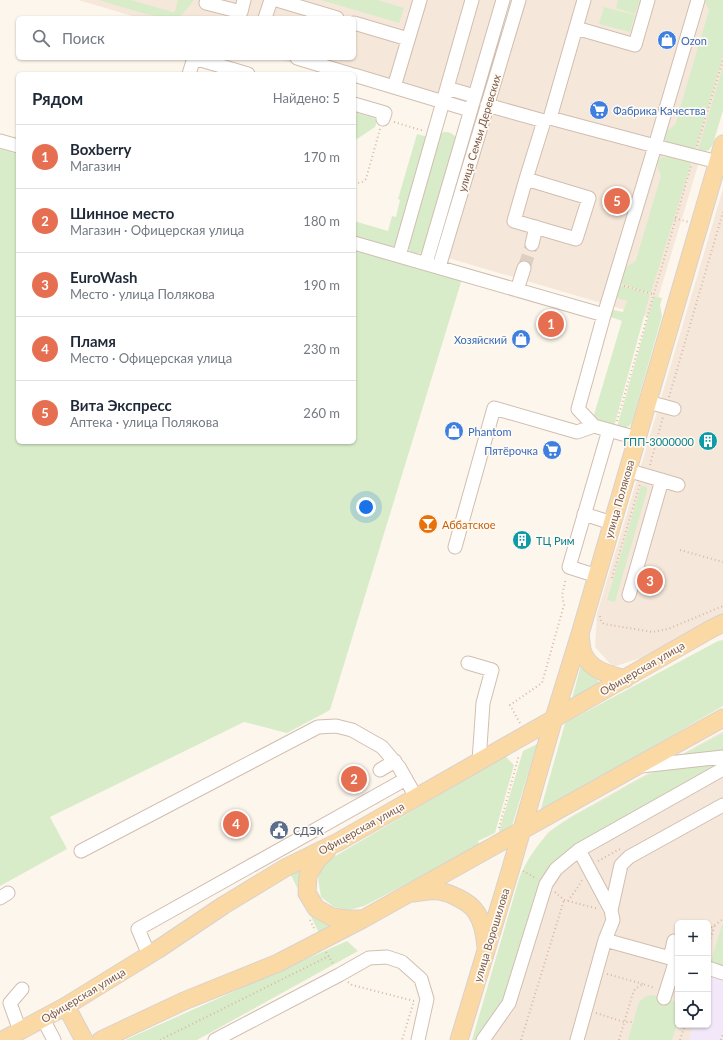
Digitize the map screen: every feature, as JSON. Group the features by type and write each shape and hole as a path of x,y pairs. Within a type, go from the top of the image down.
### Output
{"main road":[{"name":"улица Полякова","path":"522,830 580,634 604,578 612,523 635,473 637,438 723,144"},
{"name":"Офицерская улица","path":"3,1040 66,1006 149,955 224,905 285,868 338,842 554,718 719,628"},
{"path":"580,634 583,652 589,663 604,673 625,679"},
{"path":"101,1040 184,1001 278,963 321,942 723,718"},
{"name":"улица Ворошилова","path":"459,1040 522,830"},
{"path":"338,842 318,859 308,874 307,893 316,908 332,917 364,919"},
{"path":"407,894 438,891 456,896 466,903 476,911 485,933 486,951"},
{"path":"66,1006 84,1040"}],"street":[{"path":"207,0 206,2 241,12 244,0"},
{"path":"266,16 271,0"},
{"path":"277,0 330,16"},
{"path":"394,87 420,0"},
{"path":"399,256 472,0"},
{"path":"426,263 503,0"},
{"name":"улица Семьи Деревских","path":"439,267 519,0"},
{"path":"526,179 589,198 576,239 514,221 526,179 547,120 584,0"},
{"path":"576,28 635,45 648,0"},
{"path":"637,438 594,426 578,409 604,315 698,0"},
{"path":"356,24 408,39"},
{"path":"190,72 193,60"},
{"path":"198,60 221,70 235,72"},
{"path":"304,60 343,72"},
{"path":"356,76 470,110"},
{"path":"447,88 474,96"},
{"path":"356,105 385,113 383,119"},
{"path":"487,105 718,162"},
{"path":"0,141 16,145"},
{"path":"532,244 536,227"},
{"path":"356,244 604,315"},
{"path":"517,290 524,268"},
{"path":"648,402 670,408"},
{"path":"455,547 494,408 577,432 594,426"},
{"path":"604,578 569,567 584,514 611,431"},
{"path":"635,473 678,485"},
{"path":"629,595 662,480"},
{"path":"584,514 612,523"},
{"path":"468,663 492,670 483,703 479,761"},
{"path":"81,851 318,727 336,726 352,730 382,747 395,761 416,797"},
{"path":"635,767 723,757"},
{"path":"380,770 395,761"},
{"path":"483,1040 509,1003 546,884 556,869 579,850 723,769"},
{"path":"149,955 138,929 406,779"},
{"path":"610,910 622,865 629,857 723,805"},
{"path":"577,1040 605,940 613,920 610,910 579,850"},
{"path":"605,940 675,960"},
{"path":"665,995 675,960 674,940"},
{"path":"215,1040 340,975 369,958 388,957 402,962 421,979 427,999 418,1040"},
{"path":"711,969 723,973"},
{"path":"20,1031 10,1003 22,989"},
{"path":"43,1019 54,1040"}],"path":[{"path":"611,431 723,60"},
{"path":"356,183 366,179 383,119 430,133"},
{"path":"604,578 635,473 649,468 670,408 723,212"},
{"path":"614,283 653,294"},
{"path":"680,550 723,562"},
{"path":"510,705 542,683 564,605 562,595 569,567"},
{"path":"602,610 600,617 604,624 653,632 668,629 723,606"},
{"path":"521,1040 564,900 596,909 610,910"},
{"path":"711,928 723,919"},
{"path":"711,937 715,925"},
{"path":"321,942 340,975 352,985 414,1002 402,1040"},
{"path":"160,1040 329,956"},
{"path":"597,971 643,984 665,995"},
{"path":"619,1040 635,989 643,984"},
{"path":"586,1010 624,1022 633,1022"},
{"path":"680,1040 684,1028"},
{"path":"721,1040 723,1034"}],"shaded area":[{"path":"78,0 508,0 474,116 356,82 356,72 323,72 282,60 356,60 356,16 132,16"},
{"path":"515,0 723,0 723,82 652,318 438,255"},
{"path":"723,189 723,616 647,656 613,667 595,647 597,614"},
{"path":"723,731 723,1040 475,1040 529,859 548,832 572,816"},
{"path":"723,924 723,1040 689,1040 692,1028 711,1028 711,963"}],"green space":[{"path":"99,0 131,0 173,12 175,11 178,0 194,0 180,16 156,16"},
{"path":"321,0 377,0 404,8 399,23"},
{"path":"618,0 640,0 635,14 616,8"},
{"path":"704,0 723,0 723,56 695,150 666,142 663,136 666,131 675,125 709,10"},
{"path":"604,7 635,15 630,32 599,24"},
{"path":"723,66 723,110 713,144 709,150 698,150"},
{"path":"356,113 378,119 375,127 356,140"},
{"path":"444,132 451,133 457,139 423,252 414,253 408,248 440,134"},
{"path":"417,134 428,137 397,242 391,247 356,237 356,222 388,231 392,216 396,217 400,200 398,199"},
{"path":"0,149 16,153 16,444 356,444 356,249 462,279 330,710 287,733 244,722 50,817 67,849 0,886"},
{"path":"662,157 691,163 651,293 618,283 624,268 636,260 661,176 657,163"},
{"path":"618,285 650,294 614,427 599,423 593,418 622,321 608,316 610,309 623,312 627,301 614,297"},
{"path":"654,296 662,298 660,305 662,316 632,422 626,428 617,427"},
{"path":"641,486 646,486 647,491 615,602 607,600"},
{"path":"723,640 723,706 540,812 565,723 718,641"},
{"path":"582,661 600,683 572,699"},
{"path":"723,733 723,751 678,757"},
{"path":"537,744 511,829 501,835 499,831 523,751"},
{"path":"505,756 514,765 495,833 478,841 480,846 364,906 349,910 334,907 321,897 318,878 322,866 332,858"},
{"path":"723,761 723,765 559,861 507,1004 480,1040 472,1040 519,879 532,853 541,841 557,826 571,817 637,780 661,770"},
{"path":"307,864 321,917 333,926 319,933 290,873"},
{"path":"723,924 723,968 711,964"},
{"path":"347,941 358,951 197,1040 125,1040"},
{"path":"653,995 675,1002 676,1028 672,1040 628,1040 639,1002 646,996"}],"tunnel":[{"path":"524,268 532,244"}],"place":[{"name":"Ozon","path":"667,40"},
{"name":"Фабрика Качества","path":"599,110"},
{"name":"Вита Экспресс","path":"617,201"},
{"name":"Boxberry","path":"551,324"},
{"name":"Хозяйский","path":"521,339"},
{"name":"Phantom","path":"454,431"},
{"name":"ГПП-3000000","path":"708,441"},
{"name":"Пятёрочка","path":"552,450"},
{"name":"Аббатское","path":"428,524"},
{"name":"ТЦ Рим","path":"522,540"},
{"name":"EuroWash","path":"650,581"},
{"name":"Шинное место","path":"354,779"},
{"name":"Пламя","path":"236,824"},
{"name":"СДЭК","path":"279,830"}]}
